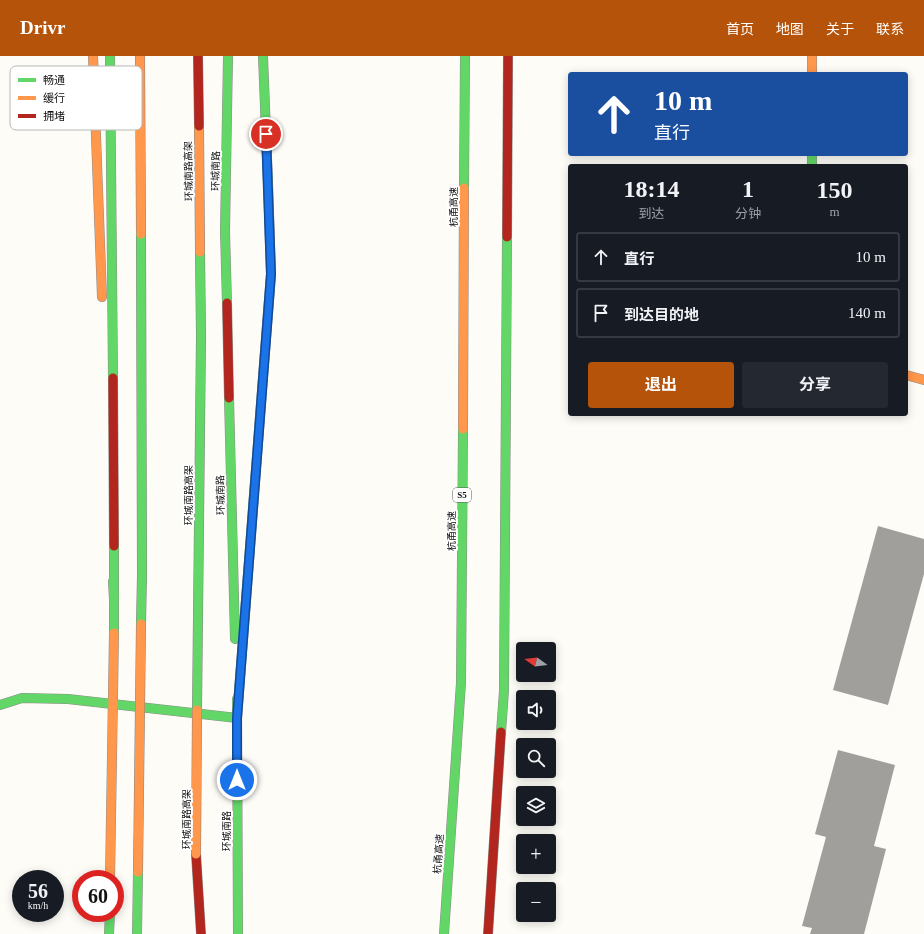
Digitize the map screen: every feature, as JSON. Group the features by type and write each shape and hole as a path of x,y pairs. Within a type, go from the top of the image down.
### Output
{"main road":[{"path":"93,56 93,66"},
{"path":"110,56 110,66"},
{"path":"140,56 140,66"},
{"name":"环城南路高架","path":"198,56 201,336 196,854 201,934"},
{"name":"环城南路","path":"228,56 225,231 237,718 238,934"},
{"path":"0,704 22,698 68,699 237,718 271,274 263,56"},
{"name":"杭甬高速","path":"444,934 461,682 465,56"},
{"path":"488,934 504,691 508,56"},
{"path":"812,56 812,72"},
{"path":"96,130 103,308"},
{"path":"110,870 114,600 111,130"},
{"path":"137,934 142,575 140,130"},
{"path":"104,332 114,600"},
{"path":"908,376 924,380"},
{"path":"110,922 110,934"}],"building":[{"path":"878,526 924,539 924,574 888,705 833,690"},
{"path":"838,750 895,765 874,846 886,849 864,934 810,934 812,928 802,926 826,837 815,834"}],"traffic: fast":[{"path":"110,56 110,66"},
{"path":"227,303 225,231 228,56"},
{"path":"263,56 268,183"},
{"path":"464,188 465,56"},
{"path":"111,130 113,378"},
{"path":"812,156 812,164"},
{"path":"141,234 141,624"},
{"path":"501,732 504,691 507,237"},
{"path":"197,710 201,336 200,252"},
{"path":"237,718 262,390"},
{"path":"229,398 235,639"},
{"path":"444,934 461,683 463,429"},
{"path":"114,546 114,600"},
{"path":"113,581 114,633"},
{"path":"0,705 22,698 68,699 237,718"},
{"path":"237,699 238,934"},
{"path":"137,934 138,872"},
{"path":"109,934 110,922"}],"traffic: slow":[{"path":"93,56 93,66"},
{"path":"140,56 140,66"},
{"path":"812,56 812,72"},
{"path":"199,126 200,252"},
{"path":"96,130 102,297"},
{"path":"140,130 141,234"},
{"path":"262,390 271,274 268,183"},
{"path":"463,429 464,188"},
{"path":"908,376 924,380"},
{"path":"138,872 141,624"},
{"path":"110,870 114,633"},
{"path":"196,854 197,710"}],"traffic: jam":[{"path":"198,56 199,126"},
{"path":"507,237 508,56"},
{"path":"227,303 229,398"},
{"path":"113,378 114,546"},
{"path":"488,934 501,732"},
{"path":"196,854 201,934"}],"route":[{"path":"237,780 237,718 271,274 266,134"}]}
